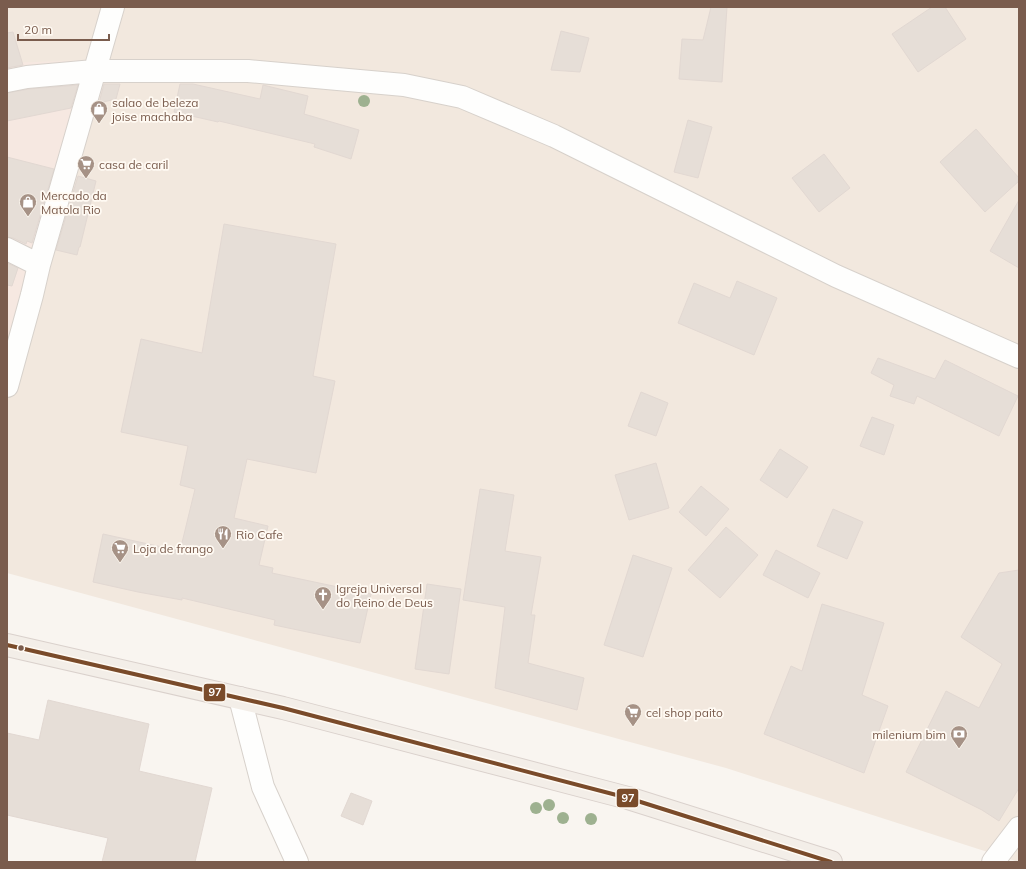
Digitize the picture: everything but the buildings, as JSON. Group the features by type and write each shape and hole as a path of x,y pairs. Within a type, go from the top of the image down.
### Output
{"main road":[{"path":"7,645 283,708 628,798 831,862"}],"street":[{"path":"7,386 39,265 113,7"},
{"path":"7,81 27,77 94,71 248,71 404,85 462,97 554,136 836,276 1019,357"},
{"path":"7,249 39,265"},
{"path":"240,698 262,787 297,862"},
{"path":"993,862 1019,828"}],"shaded area":[{"path":"7,7 1019,7 1019,862 726,768 7,573"},
{"name":"Mercado da Matola Rio","path":"91,60 7,371 7,63"}],"transit line":[{"name":"97","path":"7,645 283,708 628,798 831,862"}],"place":[{"name":"salao de beleza joise machaba","path":"99,124"},
{"name":"casa de caril","path":"86,179"},
{"name":"Mercado da Matola Rio","path":"28,217"},
{"name":"Rio Cafe","path":"223,549"},
{"name":"Loja de frango","path":"120,563"},
{"name":"Igreja Universal do Reino de Deus","path":"323,610"},
{"name":"cel shop paito","path":"633,727"},
{"name":"milenium bim","path":"959,749"}]}
